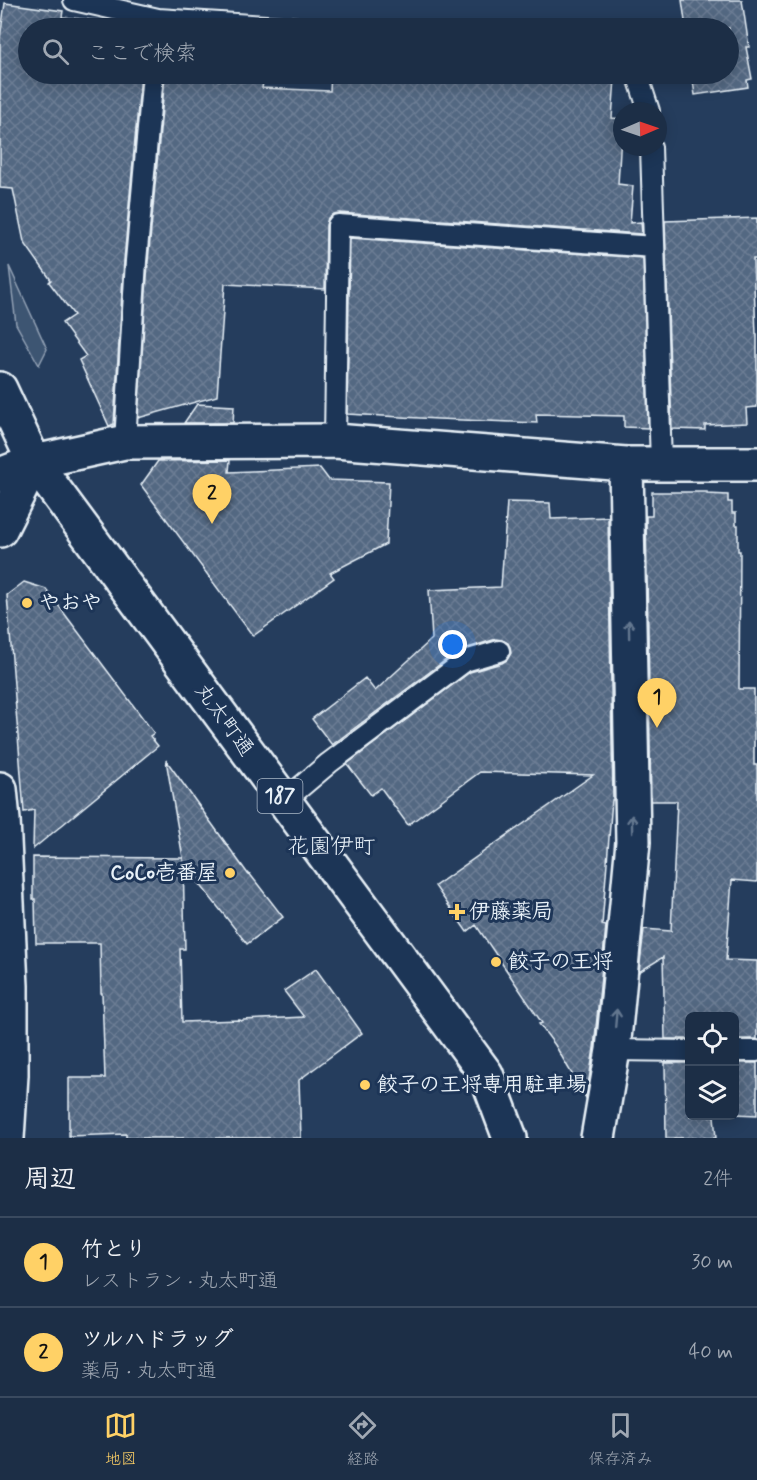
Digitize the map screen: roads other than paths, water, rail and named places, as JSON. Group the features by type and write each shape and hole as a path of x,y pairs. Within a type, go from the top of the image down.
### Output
{"street":[{"name":"丸太町通","path":"0,389 34,462 486,1074 510,1138"},
{"path":"0,475 34,462 125,442 334,441 626,464 757,464"},
{"path":"0,530 34,462"},
{"path":"598,1138 613,1050 633,842 626,464"},
{"path":"0,789 11,986 11,1075 7,1138"}],"lane":[{"path":"74,0 137,18"},
{"path":"125,442 136,261 152,84"},
{"path":"640,84 646,102"},
{"path":"651,156 661,464"},
{"path":"334,441 338,225 654,247"},
{"path":"284,801 329,763 465,661 499,651"},
{"path":"613,1050 685,1051"},
{"path":"739,1051 757,1051"}],"place":[{"name":"ツルハドラッグ","path":"212,524"},
{"name":"やおや","path":"27,603"},
{"name":"竹とり","path":"657,728"},
{"name":"CoCo壱番屋","path":"230,873"},
{"name":"伊藤薬局","path":"457,912"},
{"name":"餃子の王将","path":"496,962"},
{"name":"餃子の王将専用駐車場","path":"365,1085"}],"district":[{"name":"花園伊町","path":"331,847"}]}
